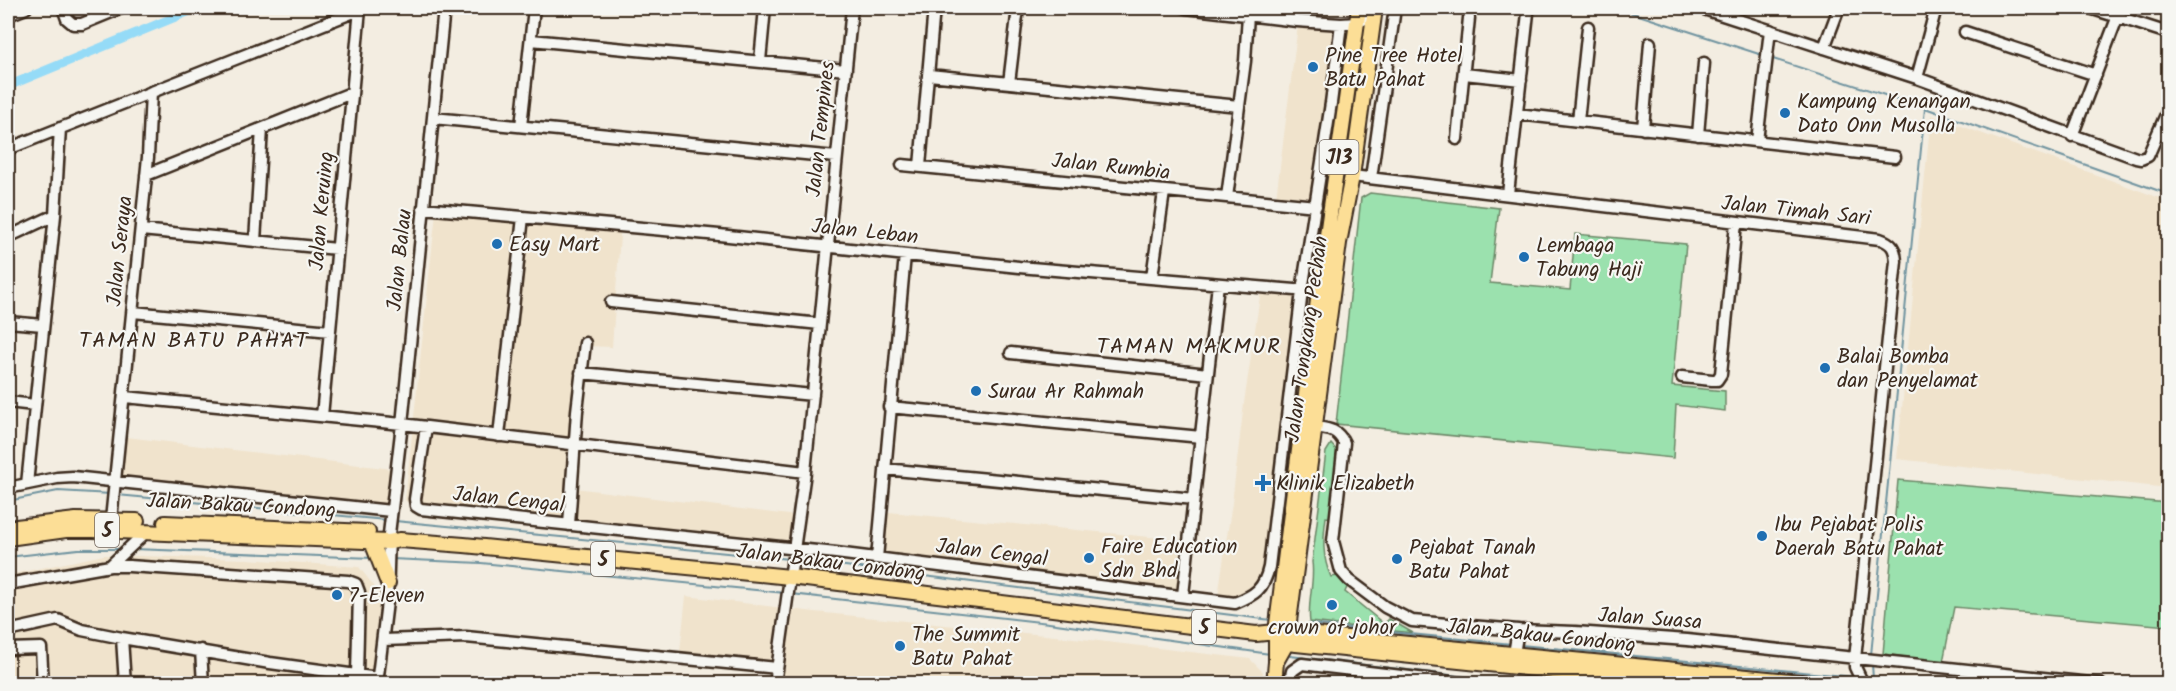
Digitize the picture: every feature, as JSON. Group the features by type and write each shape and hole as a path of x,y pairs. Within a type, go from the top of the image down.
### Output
{"main road":[{"name":"Jalan Tongkang Pechah","path":"1281,637 1319,292 1359,8"},
{"name":"Jalan Tongkang Pechah","path":"1274,684 1276,662 1298,551 1340,238 1352,176 1375,8"},
{"path":"1332,211 1340,201 1344,180 1352,176 1346,168 1346,144 1342,134"},
{"path":"1319,292 1327,286 1333,247 1340,238"},
{"name":"Jalan Bakau Condong","path":"8,528 112,514 387,534 791,572 1281,637 1678,684"},
{"name":"Jalan Bakau Condong","path":"8,538 66,530 387,534"},
{"path":"387,534 388,583"},
{"path":"1298,551 1300,566 1298,616 1301,629 1306,634"},
{"name":"Jalan Bakau Condong","path":"1281,637 1306,634 1516,642 1821,684"}],"street":[{"path":"8,15 26,8"},
{"path":"63,8 67,19 73,24 82,24 121,8"},
{"path":"8,148 362,8"},
{"name":"Jalan Keruing","path":"322,416 351,93 362,8"},
{"name":"Jalan Balau","path":"387,534 402,424 444,8"},
{"path":"521,126 534,8"},
{"path":"760,61 765,8"},
{"name":"Jalan Tempines","path":"775,684 806,472 852,8"},
{"path":"920,166 934,8"},
{"path":"1009,83 1018,8"},
{"path":"1186,8 1248,15 1270,12 1297,21 1341,24 1364,20 1375,8"},
{"path":"1371,178 1395,8"},
{"path":"1701,8 1917,78 2072,136 2141,159 2148,156 2168,114"},
{"path":"1824,48 1839,8"},
{"path":"1917,78 1936,8"},
{"path":"2090,8 2120,12 2169,33"},
{"path":"2072,136 2120,12"},
{"path":"1508,194 1528,13"},
{"path":"1227,197 1248,15"},
{"path":"1457,139 1469,18"},
{"name":"Jalan Cengal","path":"426,428 415,499 416,506 421,509 794,552 877,558 1234,603 1249,597 1266,582 1289,412 1302,291 1341,24"},
{"path":"1578,121 1588,27"},
{"path":"1758,141 1770,30"},
{"path":"1965,32 2096,75"},
{"path":"531,40 846,70"},
{"path":"1643,129 1650,43"},
{"path":"1698,135 1704,63"},
{"path":"1464,74 1521,80"},
{"path":"929,75 1239,106"},
{"name":"Jalan Seraya","path":"112,514 141,230 151,92"},
{"path":"146,175 351,93"},
{"path":"1517,114 1895,157"},
{"path":"432,118 836,157"},
{"path":"27,484 55,215 60,128"},
{"path":"255,241 262,129"},
{"name":"Jalan Rumbia","path":"902,165 1316,206"},
{"name":"Jalan Timah Sari","path":"1352,176 1880,239 1889,242 1895,249 1896,261 1859,662"},
{"path":"1152,277 1164,192"},
{"name":"Jalan Leban","path":"423,208 827,246 1019,267 1319,292"},
{"path":"8,237 55,215"},
{"path":"499,436 523,217"},
{"path":"1682,377 1717,380 1721,374 1736,223"},
{"path":"141,230 337,249"},
{"path":"877,558 889,407 905,255"},
{"path":"1183,595 1218,284"},
{"path":"611,302 820,324"},
{"path":"133,312 330,332"},
{"path":"8,322 43,325"},
{"path":"569,525 574,445 585,343"},
{"path":"1011,353 1208,374"},
{"path":"581,373 813,395"},
{"path":"125,397 402,424 806,472"},
{"path":"8,402 34,405"},
{"path":"889,407 1201,437"},
{"name":"Jalan Suasa","path":"1315,427 1334,430 1344,443 1333,541 1341,571 1349,580 1385,607 1412,621 1516,642 1575,632 1687,640 1859,662 1884,662 2100,684"},
{"path":"885,469 1194,499"},
{"path":"8,488 74,477 387,534"},
{"path":"113,564 147,531"},
{"path":"8,584 113,564 348,581 356,584 359,592 357,675"},
{"path":"8,631 58,620 82,630 122,638 357,675 377,681 384,640 388,583"},
{"path":"21,629 12,649 41,648 43,684"},
{"path":"384,640 466,637 777,668"},
{"path":"122,638 125,684"},
{"path":"201,650 203,684"},
{"path":"1859,662 1863,683"},
{"path":"1289,684 1292,671 1302,664 1377,678 1468,684"}],"shaded area":[{"path":"1299,17 1342,19 1318,210 1275,206"},
{"path":"1931,115 2168,201 2168,488 1897,459"},
{"path":"437,203 621,222 612,347 588,346 575,488 805,517 799,553 418,512 405,500"},
{"path":"1262,283 1306,286 1262,591 1217,603 1244,403"},
{"path":"118,436 401,470 396,516 112,485"},
{"path":"878,511 1192,541 1186,598 874,560"},
{"path":"104,555 247,559 359,567 381,595 372,683 8,684 8,575"},
{"path":"686,596 1250,659 1263,672 1262,684 769,684 771,671 679,661"}],"green space":[{"path":"1370,193 1499,208 1490,283 1570,290 1575,234 1686,244 1672,386 1725,391 1725,411 1676,405 1673,458 1336,424 1361,198"},
{"path":"1331,444 1339,453 1333,518 1326,517 1324,533 1325,555 1331,577 1338,576 1348,585 1345,592 1384,624 1389,619 1413,633 1310,622 1312,562 1326,452"},
{"path":"1898,480 2168,503 2168,626 1954,607 1943,662 1883,654"}],"waterway":[{"path":"8,86 197,8"},
{"path":"1617,8 1762,55"},
{"path":"1770,58 1925,108 2168,194"},
{"path":"1871,655 1925,108"},
{"path":"8,501 58,491 111,494"},
{"path":"117,495 386,520"},
{"path":"395,521 789,559"},
{"path":"8,557 78,549 121,549"},
{"path":"133,549 373,558"},
{"path":"391,559 481,563 785,593"},
{"path":"798,560 1271,620"},
{"path":"791,594 1049,623 1270,654"},
{"path":"1309,624 1512,644"},
{"path":"1521,645 1855,677"},
{"path":"1290,656 1526,684"},
{"path":"1872,664 1873,679 1924,684"}],"place":[{"name":"Pine Tree Hotel Batu Pahat","path":"1313,67"},
{"name":"Kampung Kenangan Dato Onn Musolla","path":"1785,113"},
{"name":"Easy Mart","path":"497,244"},
{"name":"Lembaga Tabung Haji","path":"1524,257"},
{"name":"Balai Bomba dan Penyelamat","path":"1825,368"},
{"name":"Surau Ar Rahmah","path":"976,391"},
{"name":"Klinik Elizabeth","path":"1263,483"},
{"name":"Ibu Pejabat Polis Daerah Batu Pahat","path":"1762,536"},
{"name":"Faire Education Sdn Bhd","path":"1089,558"},
{"name":"Pejabat Tanah Batu Pahat","path":"1397,559"},
{"name":"7-Eleven","path":"337,595"},
{"name":"crown of johor","path":"1332,605"},
{"name":"The Summit Batu Pahat","path":"900,646"}],"district":[{"name":"TAMAN BATU PAHAT","path":"194,339"},
{"name":"TAMAN MAKMUR","path":"1189,345"}]}
